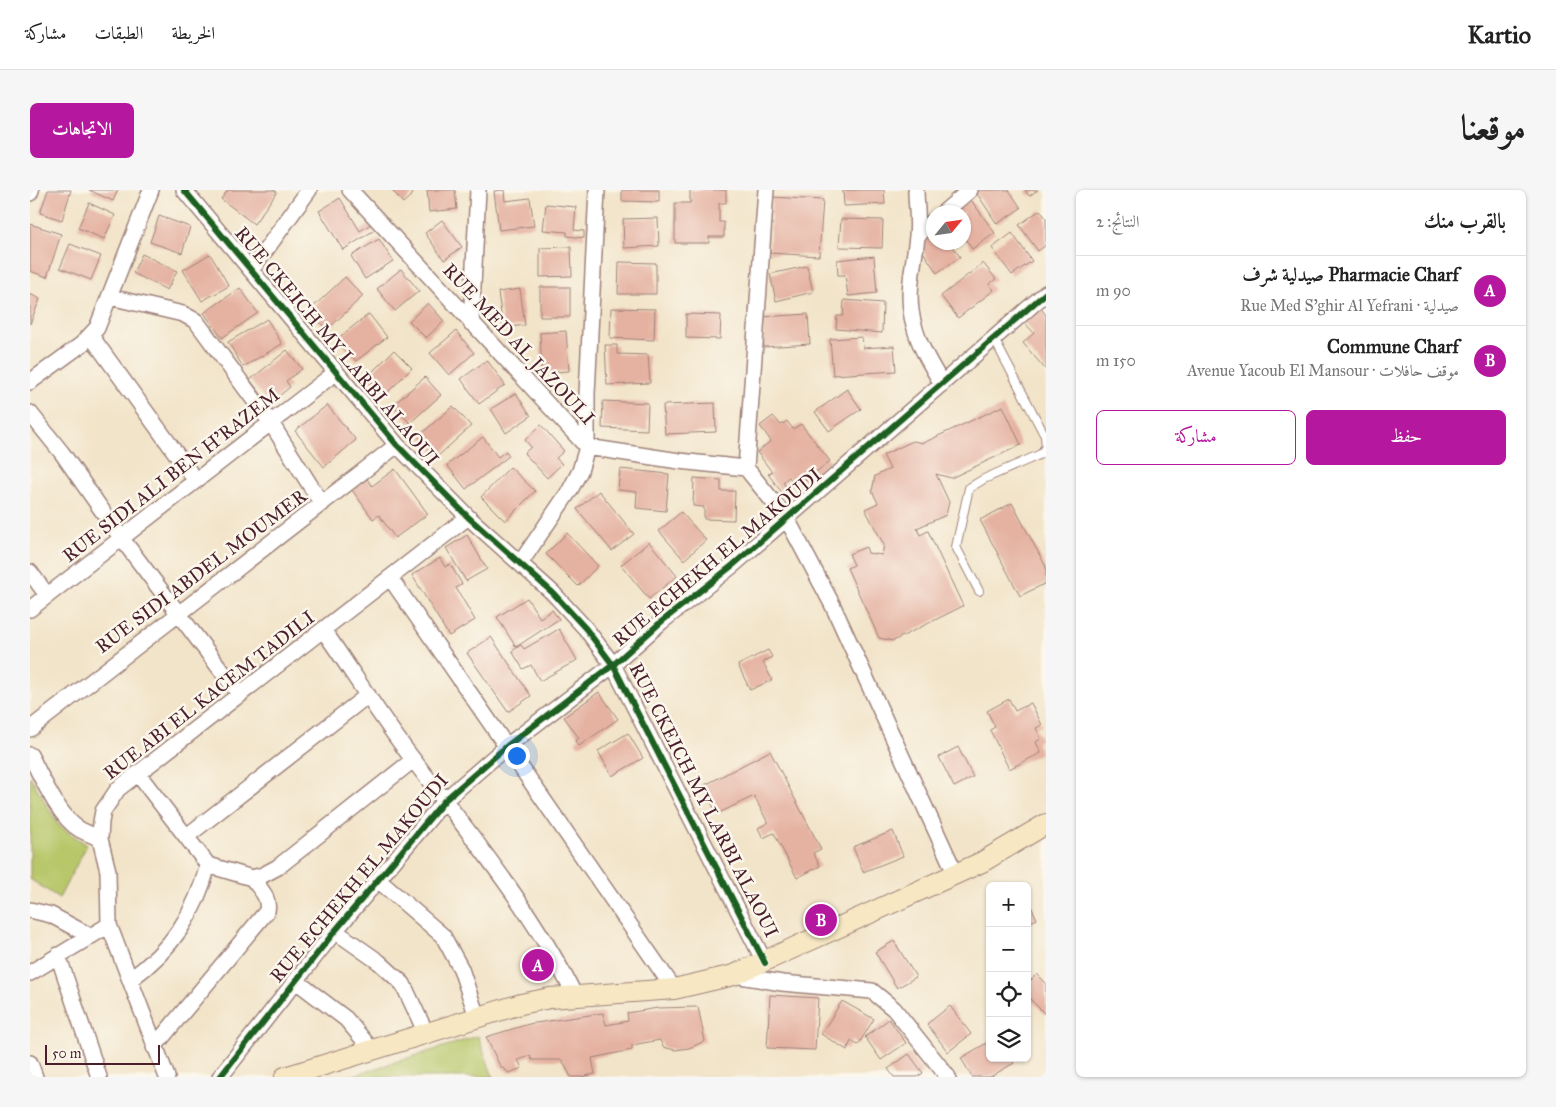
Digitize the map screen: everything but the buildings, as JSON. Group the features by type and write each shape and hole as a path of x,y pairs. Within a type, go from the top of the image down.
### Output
{"street":[{"path":"30,382 91,336 102,317 151,190"},
{"name":"RUE CKEICH MY LARBI ALAOUI","path":"184,190 252,269 335,373 397,445 468,517 521,562 586,629 613,665 764,963"},
{"path":"252,269 309,190"},
{"name":"RUE MED AL JAZOULI","path":"350,190 587,447 679,461 746,468"},
{"path":"471,323 478,190"},
{"path":"521,562 570,490 580,471 587,447 587,394 597,190"},
{"path":"766,190 746,468 786,519 832,604 956,875"},
{"path":"916,190 918,235 911,272 910,299 913,324 922,349 942,384"},
{"path":"952,205 970,190"},
{"path":"918,235 926,228"},
{"name":"RUE ECHEKH EL MAKOUDI","path":"220,1077 335,931 445,800 507,746 613,665 661,622 786,519 942,384 993,337 1046,293"},
{"path":"110,297 183,314 196,321 271,423 322,504"},
{"path":"91,336 196,481"},
{"name":"RUE SIDI ALI BEN H'RAZEM","path":"30,609 335,373"},
{"path":"30,413 62,453 122,538 240,695"},
{"name":"RUE SIDI ABDEL MOUMER","path":"30,729 397,445"},
{"name":"RUE ABI EL KACEM TADILI","path":"167,1077 109,925 108,871 100,838 103,810 110,798 138,774 391,579 468,517"},
{"path":"30,572 47,596"},
{"path":"391,579 674,989"},
{"path":"324,631 413,760 445,800 531,921 575,996"},
{"path":"187,836 368,695"},
{"path":"30,755 65,814 78,828 100,838"},
{"path":"138,774 208,865 252,878 263,876 278,867 413,760"},
{"path":"285,1077 528,1003 575,996 674,989 734,975 956,875 990,858 1045,825"},
{"path":"131,980 162,953 186,922 196,903 208,865"},
{"path":"154,1046 267,911 268,903 266,897 252,878"},
{"path":"378,880 442,936 461,969 477,1017"},
{"path":"30,910 51,915 90,936"},
{"path":"30,973 109,925"},
{"path":"335,931 379,962 403,984 426,1033"},
{"path":"58,955 99,1077"},
{"path":"734,975 782,983 872,991 894,1009 948,1077"},
{"path":"296,981 346,1019 372,1050"},
{"path":"30,1064 35,1077"}],"lane":[{"path":"979,591 956,548 969,488 984,479 1041,454 1046,446 1045,436 993,337"}],"green space":[{"path":"30,776 58,825 87,845 59,898 30,879"},
{"path":"478,1036 493,1077 348,1077"}],"cycle path":[{"path":"184,190 397,445 468,517 553,593 586,629 613,665 765,963"},
{"path":"220,1077 335,931 445,800 507,746 613,665 661,622 733,565 1046,293"}],"place":[{"name":"Commune Charf","path":"821,920"},
{"name":"Pharmacie Charf صيدلية شرف","path":"538,965"}]}
